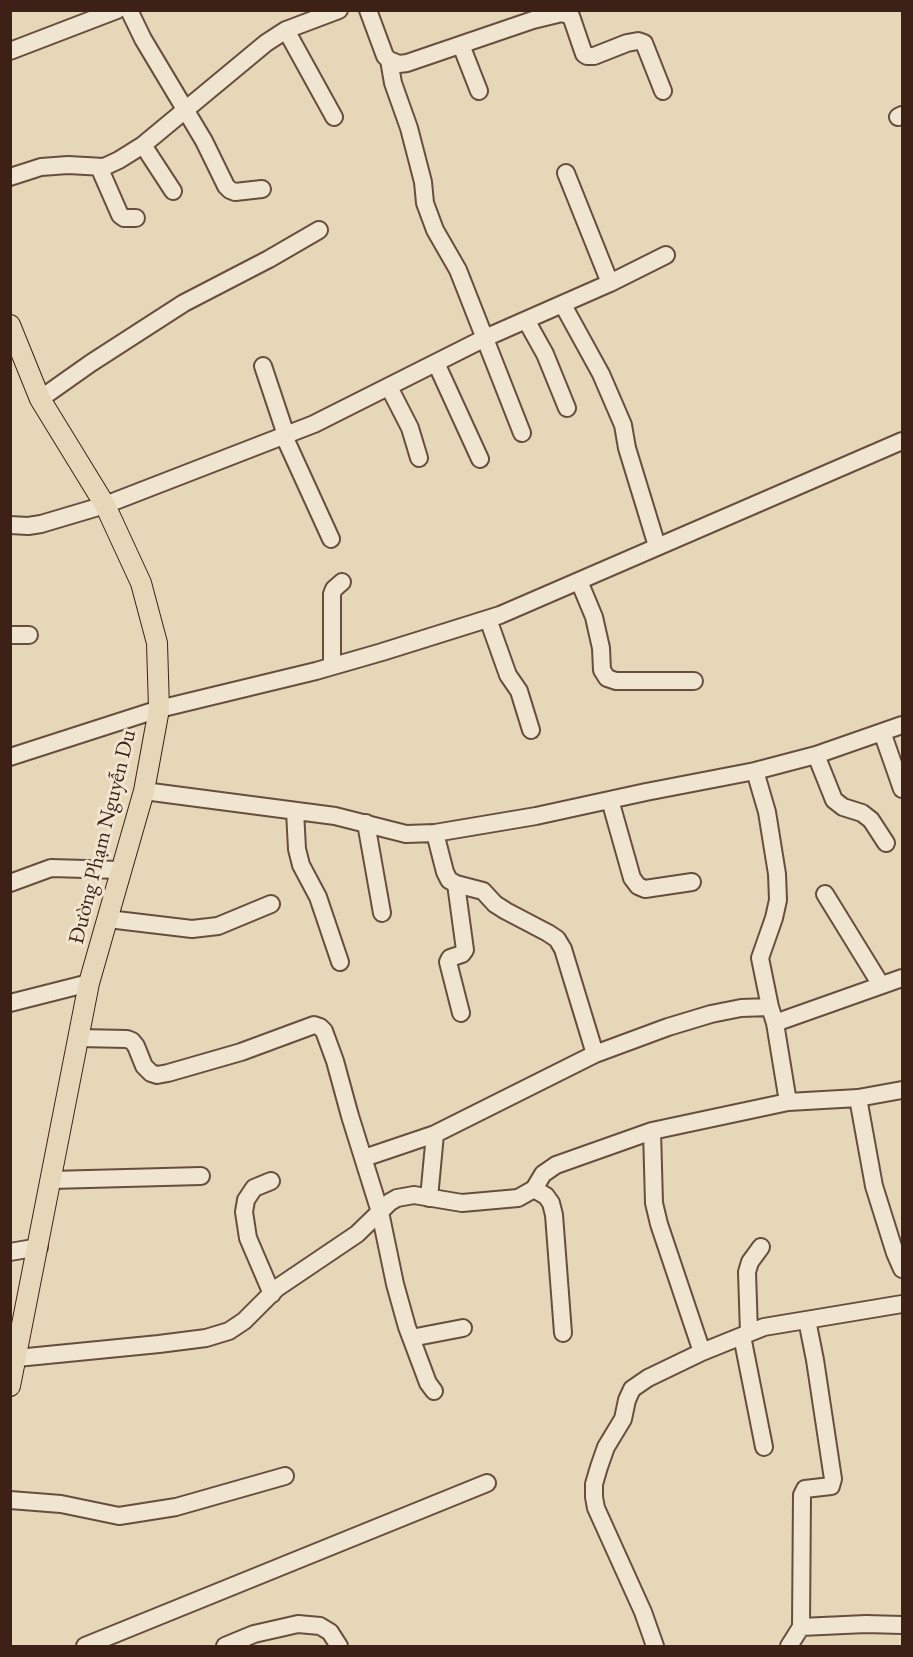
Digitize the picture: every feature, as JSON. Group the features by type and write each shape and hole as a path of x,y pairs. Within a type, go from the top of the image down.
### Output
{"main road":[{"name":"Đường Phạm Nguyễn Du","path":"10,325 40,399 105,505 141,583 156,643 159,709 144,791 89,983 10,1386"}],"street":[{"path":"10,51 117,10"},
{"path":"129,10 143,39 204,141 230,190 234,192 262,189"},
{"path":"10,177 41,167 68,165 99,167 119,160 143,145 243,60 286,30 339,10"},
{"path":"368,10 388,60 393,83 409,128 423,182 425,203 435,230 458,270 522,433"},
{"path":"388,60 399,64 407,63 533,20 562,13 571,16 584,54 587,56 594,57 638,40 644,44 663,91"},
{"path":"286,30 334,117"},
{"path":"461,45 479,91"},
{"path":"143,145 173,191"},
{"path":"99,167 120,215 124,218 136,218"},
{"path":"566,173 610,283"},
{"path":"40,399 184,303 319,230"},
{"path":"10,525 41,524 105,505 314,424 485,338 563,305 666,255"},
{"path":"563,305 601,374 623,425 627,448 657,546"},
{"path":"526,320 544,354 567,408"},
{"path":"436,363 480,459"},
{"path":"263,366 285,435 331,539"},
{"path":"389,387 410,428 420,458"},
{"path":"10,757 159,709 332,666 488,619 903,441"},
{"path":"579,581 594,617 601,648 602,670 607,678 616,681 694,681"},
{"path":"332,666 332,594 342,582"},
{"path":"488,619 508,675 519,691 531,730"},
{"path":"10,635 29,635"},
{"path":"144,791 335,816 406,834 435,834 755,771 816,754 903,725"},
{"path":"882,732 903,789"},
{"path":"816,754 834,800 843,807 862,813 871,820 886,843"},
{"path":"755,771 767,812 777,874 778,900 760,958 788,1102"},
{"path":"610,800 632,878 638,886 645,889 692,882"},
{"path":"295,811 297,849 301,865 318,897 340,962"},
{"path":"366,823 382,913"},
{"path":"435,834 449,879 456,884 483,891 495,904 557,939 595,1054"},
{"path":"10,883 51,868 120,870"},
{"path":"456,884 465,950 462,954 450,958 448,962 461,1012"},
{"path":"825,894 881,985"},
{"path":"108,919 192,929 218,926 271,904"},
{"path":"364,1158 435,1134 595,1054 711,1014 741,1008 772,1015 903,978"},
{"path":"10,1003 89,983"},
{"path":"79,1038 132,1041 144,1066 157,1075 241,1052 317,1025 324,1031 380,1212 395,1284 411,1338 428,1383 434,1391"},
{"path":"17,1358 159,1344 219,1335 229,1331 244,1321 278,1288 357,1234 390,1202 406,1196 462,1203 518,1198 534,1190 543,1174 556,1165 652,1131 788,1102 858,1098 903,1090"},
{"path":"858,1098 874,1186 895,1253 903,1269"},
{"path":"652,1131 652,1184 659,1224 702,1352"},
{"path":"429,1198 435,1134"},
{"path":"51,1180 201,1176"},
{"path":"271,1181 254,1188 246,1200 244,1212 248,1238 272,1294"},
{"path":"534,1190 546,1196 551,1203 554,1215 563,1333"},
{"path":"10,1251 39,1247"},
{"path":"761,1247 750,1262 747,1272 745,1335 764,1447"},
{"path":"655,1647 639,1602 596,1508 594,1484 606,1448 623,1419 632,1389 648,1378 702,1352 764,1327 903,1304"},
{"path":"807,1320 833,1479 829,1486 806,1490 802,1495 794,1640 866,1624 903,1625"},
{"path":"411,1338 463,1328"},
{"path":"10,1500 61,1504 86,1508 109,1516 119,1516 176,1507 285,1476"},
{"path":"84,1647 122,1639 259,1577 487,1483"},
{"path":"234,1645 254,1634 298,1624 320,1626 330,1632 339,1647"}]}
